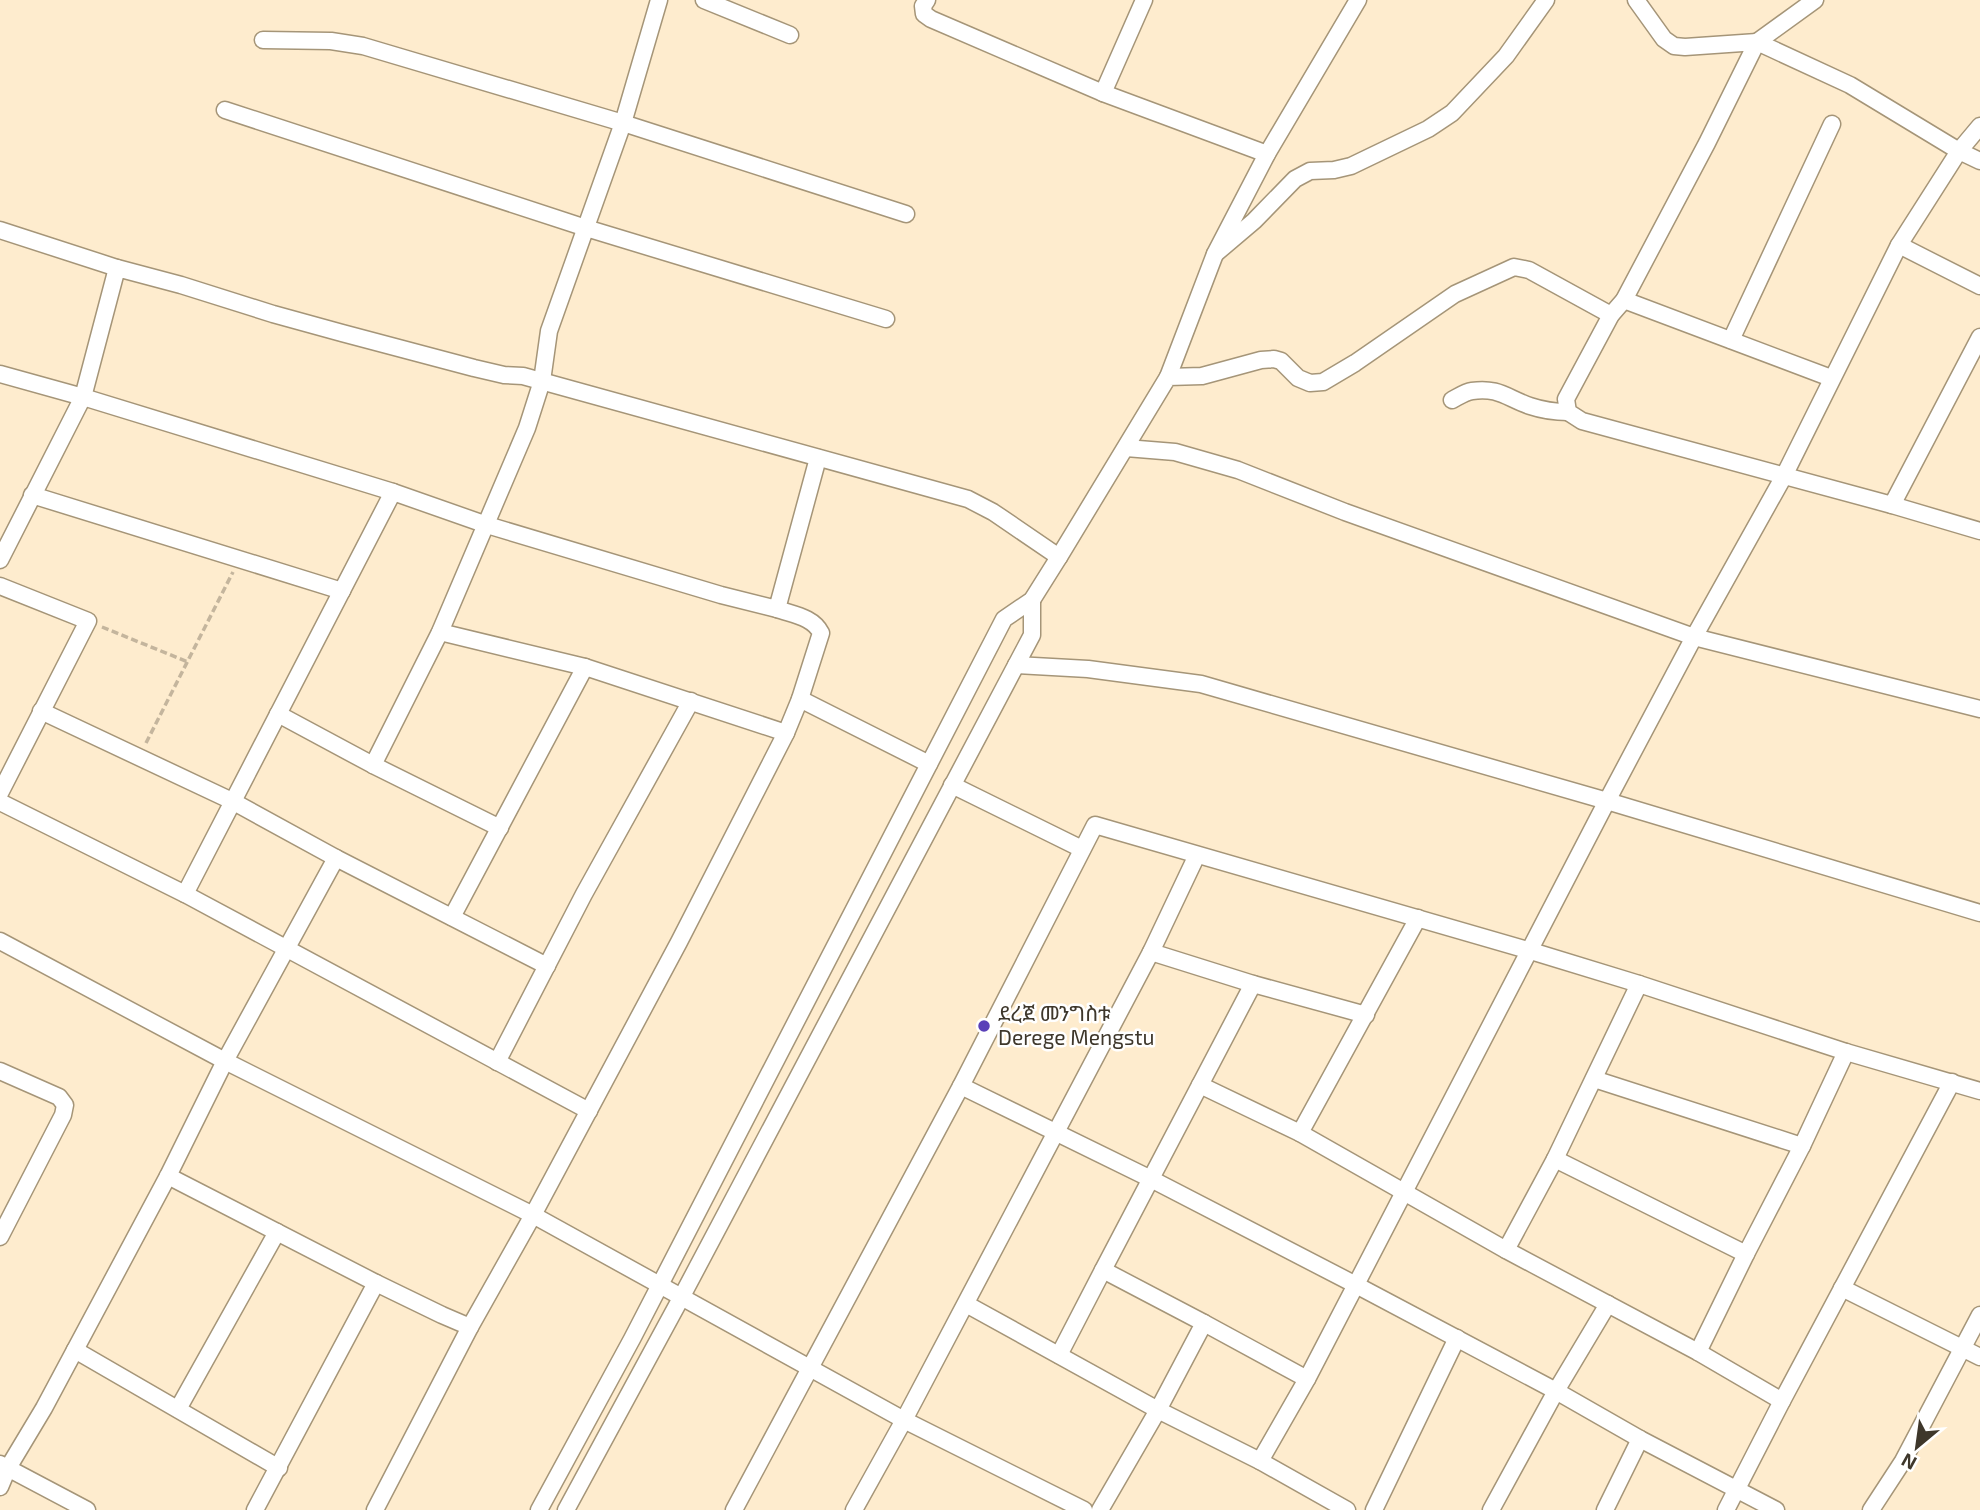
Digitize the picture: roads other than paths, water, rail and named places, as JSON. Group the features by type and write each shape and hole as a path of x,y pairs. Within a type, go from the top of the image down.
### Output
{"street":[{"path":"373,765 440,632 527,428 542,382 549,331 623,123 659,0"},
{"path":"704,0 790,36"},
{"path":"927,0 923,6 924,14 931,19 1103,93 1267,154"},
{"path":"1103,93 1144,0"},
{"path":"539,1510 659,1286 1004,619 1032,600 1168,377 1215,254 1267,154 1358,0"},
{"path":"1215,254 1254,221 1296,179 1310,171 1350,166 1428,129 1451,113 1506,56 1546,0"},
{"path":"1636,0 1664,39 1674,46 1757,42 1850,85 1980,161"},
{"path":"1568,412 1566,399 1707,144 1757,42 1815,0"},
{"path":"263,40 331,41 363,46 623,123 906,214"},
{"path":"225,110 586,228 886,319"},
{"path":"1731,340 1832,124"},
{"path":"1260,1461 1307,1379 1694,637 1784,476 1899,246 1959,151 1980,126"},
{"path":"0,230 273,314 474,368 523,376 968,499 993,512 1059,557"},
{"path":"1899,246 1980,286"},
{"path":"1168,377 1202,376 1274,359 1281,361 1298,377 1310,383 1323,382 1356,363 1455,294 1514,267 1529,270 1611,315"},
{"path":"0,560 83,397 117,268"},
{"path":"1623,300 1831,378"},
{"path":"1892,505 1980,337"},
{"path":"0,374 393,492 487,525 721,595 777,609 807,619 817,625 821,633 786,733 680,942 470,1327 375,1510"},
{"path":"1452,400 1470,391 1502,393 1540,409 1568,412 1582,421 1980,531"},
{"path":"1126,448 1175,452 1238,470 1345,512 1694,637 1980,709"},
{"path":"777,609 818,458"},
{"path":"185,894 393,492"},
{"path":"32,495 342,591"},
{"path":"0,586 88,621 0,793"},
{"path":"566,1510 1032,635 1032,600"},
{"path":"440,632 585,667 786,733"},
{"path":"1016,665 1088,669 1200,684 1607,801 1980,913"},
{"path":"452,917 585,667"},
{"path":"800,699 929,764"},
{"path":"497,1062 584,894 691,701"},
{"path":"41,711 232,801 336,858 547,966"},
{"path":"278,714 500,828"},
{"path":"952,785 1082,849"},
{"path":"0,802 185,894 589,1111"},
{"path":"734,1510 961,1086 1095,825 1531,951 1846,1052 1980,1091"},
{"path":"854,1510 1151,952 1197,855"},
{"path":"0,1487 4,1466 44,1408 168,1176 225,1061 336,858"},
{"path":"1300,1133 1418,918"},
{"path":"0,941 225,1061 533,1215 808,1369 1084,1510"},
{"path":"1151,952 1366,1015"},
{"path":"1059,1355 1253,984"},
{"path":"1506,1250 1555,1159 1639,984"},
{"path":"1698,1352 1802,1146 1846,1052"},
{"path":"0,1070 59,1097 65,1105 63,1115 0,1237"},
{"path":"1594,1079 1802,1146"},
{"path":"1726,1510 1952,1082"},
{"path":"1200,1085 1300,1133 1506,1250 1698,1352 1782,1401"},
{"path":"961,1086 1151,1179 1356,1285 1776,1510"},
{"path":"1555,1159 1746,1254"},
{"path":"168,1176 376,1283 470,1327"},
{"path":"0,1201 16,1209"},
{"path":"178,1409 277,1232"},
{"path":"1103,1269 1307,1379"},
{"path":"255,1510 376,1283"},
{"path":"1842,1288 1980,1357"},
{"path":"966,1304 1347,1510"},
{"path":"1490,1510 1608,1304"},
{"path":"1871,1510 1903,1461 1980,1315"},
{"path":"1100,1510 1204,1323"},
{"path":"1374,1510 1457,1338"},
{"path":"75,1350 279,1468"},
{"path":"1605,1510 1640,1439"},
{"path":"4,1466 87,1510"}],"place":[{"name":"ደረጀ መንግስቱ Derege Mengstu","path":"984,1026"}]}
